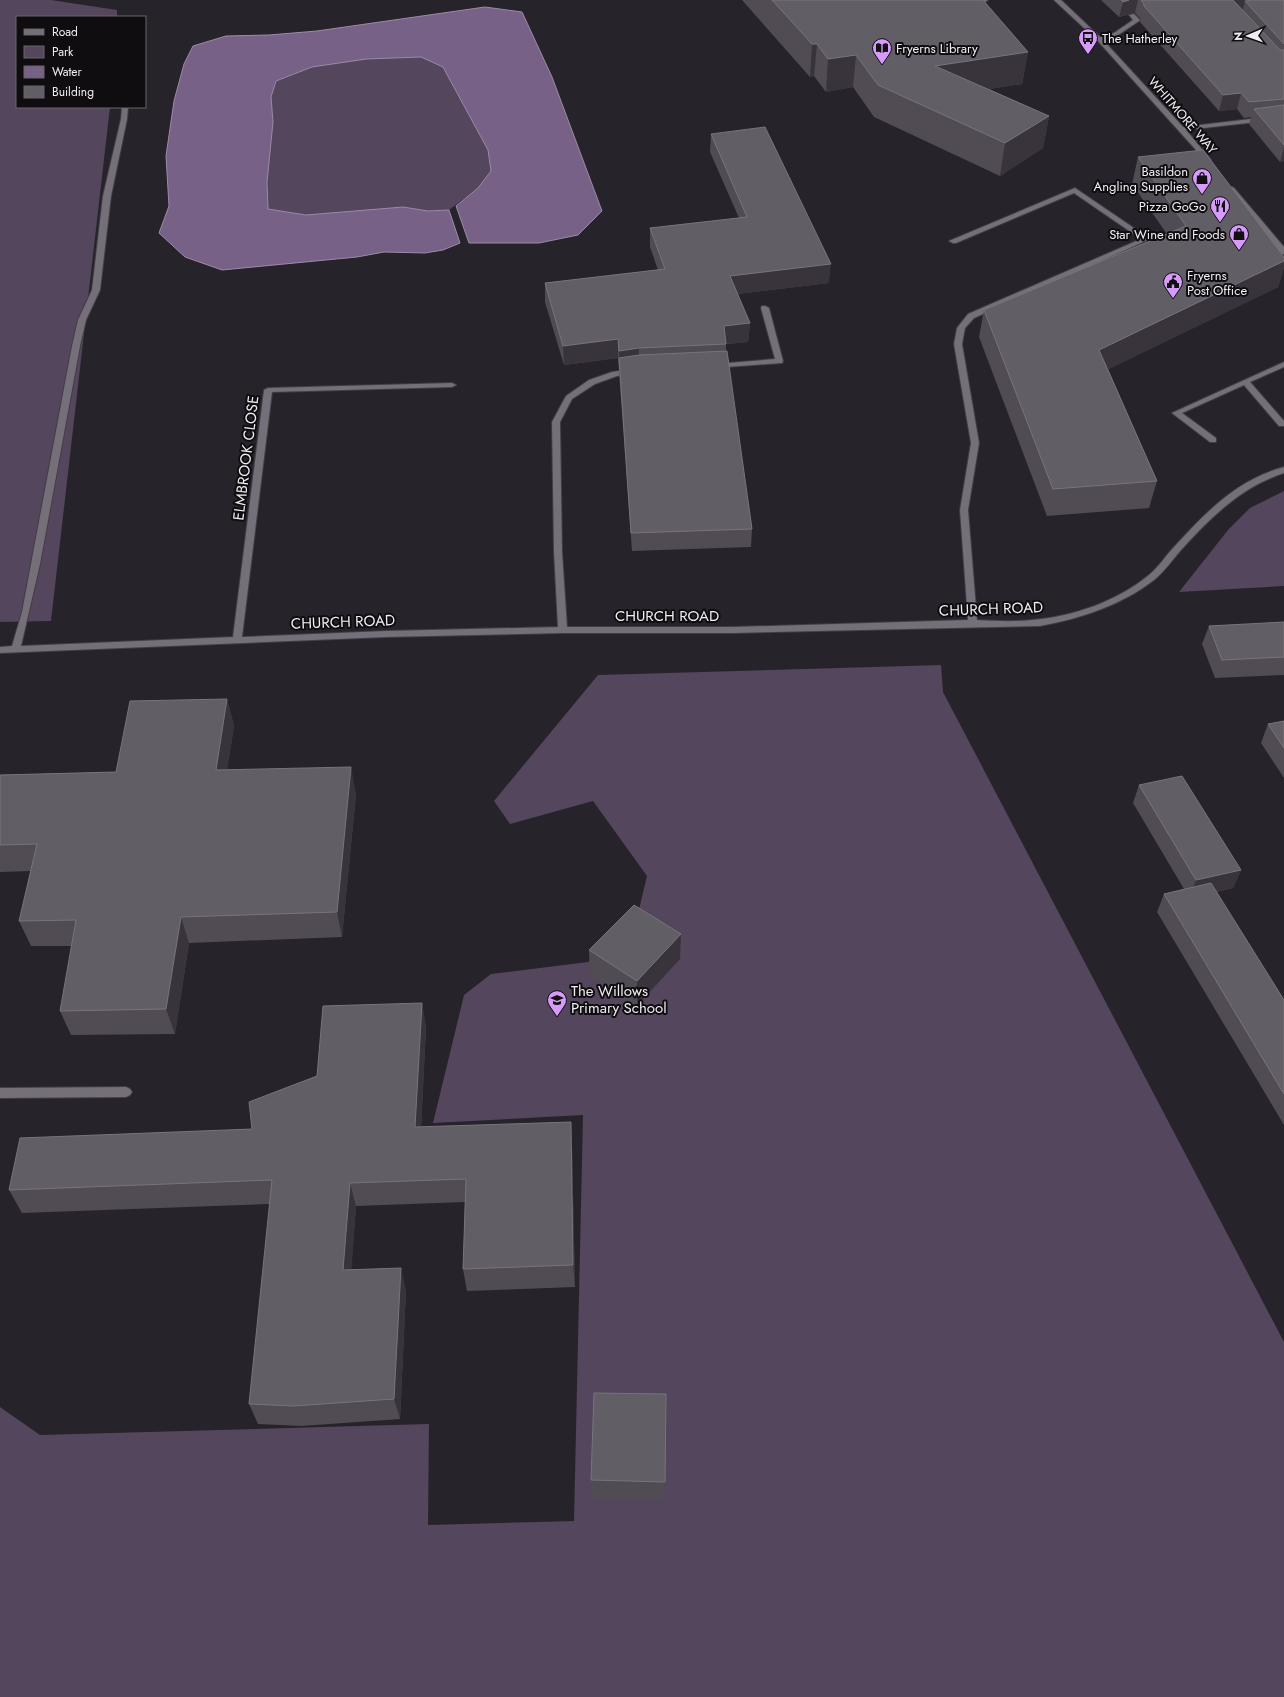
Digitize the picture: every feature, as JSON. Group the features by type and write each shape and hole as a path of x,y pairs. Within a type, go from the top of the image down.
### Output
{"street":[{"path":"977,2 985,0"},
{"name":"WHITMORE WAY","path":"1057,0 1098,39 1181,129 1211,164"},
{"path":"1098,39 1116,34 1137,20 1132,15"},
{"path":"16,649 30,592 76,346 82,320 96,290 107,196 124,119 125,108"},
{"path":"1181,129 1284,117"},
{"path":"1226,182 1284,252"},
{"path":"953,241 1076,190 1146,239 971,316 962,328 958,344 975,443 964,510 973,623"},
{"path":"710,367 779,361 765,308"},
{"path":"1213,440 1176,413 1284,364"},
{"path":"563,630 558,552 556,422 569,398 592,382 615,374 638,370"},
{"path":"1246,382 1282,424"},
{"name":"ELMBROOK CLOSE","path":"237,640 268,390 452,385"},
{"name":"CHURCH ROAD","path":"0,650 386,634 563,630 741,629 1048,622 1082,612 1112,600 1152,577 1210,513 1239,489 1267,474 1284,470"},
{"path":"0,1094 126,1092"}],"green space":[{"path":"0,0 51,0 117,10 117,16 16,16 16,108 110,108 51,621 0,622"},
{"path":"421,57 443,67 488,150 491,171 478,188 449,210 428,211 403,207 306,215 268,209 267,182 273,122 271,97 276,81 312,67 362,59"},
{"path":"1284,491 1284,586 1179,592 1228,530 1250,508"},
{"name":"The Willows Primary School","path":"941,665 943,692 1284,1342 1284,1697 0,1697 0,1407 40,1435 429,1424 428,1525 574,1521 583,1115 433,1123 464,995 491,974 588,962 634,930 647,876 593,801 510,824 494,801 598,675"}],"water":[{"path":"485,7 522,12 552,77 602,211 578,235 539,243 469,243 456,206 478,188 491,171 488,150 443,67 421,57 366,59 312,67 276,81 271,97 273,122 267,182 268,209 306,215 403,207 428,211 449,210 460,243 443,250 425,253 384,252 357,257 222,270 185,257 159,233 169,206 166,156 174,101 184,64 193,46 226,36 269,35 317,31"}],"building":[{"path":"772,0 983,0 1028,52 935,66 1049,116 1005,143 878,85 856,55 828,59 817,44 812,44"},
{"path":"1141,0 1233,0 1280,50 1284,50 1284,99 1249,102 1241,93 1223,95 1144,6"},
{"path":"1284,0 1284,44 1245,1"},
{"path":"1284,105 1284,145 1254,109"},
{"path":"765,127 831,264 730,276 750,323 724,326 726,344 639,348 619,351 618,339 563,346 545,283 665,269 650,228 747,217 711,134"},
{"path":"1203,150 1284,257 1284,261 1099,350 1157,481 1053,489 984,310 1186,226 1138,157"},
{"path":"727,351 752,529 631,533 619,358 639,355"},
{"path":"1284,622 1284,657 1222,660 1209,626"},
{"path":"227,699 216,770 351,767 337,912 181,917 166,1009 60,1011 76,920 19,921 37,844 0,845 0,775 116,772 130,701"},
{"path":"1284,721 1284,748 1268,724"},
{"path":"1182,776 1241,870 1196,880 1139,785"},
{"path":"1211,883 1284,1000 1284,1094 1164,894"},
{"path":"634,905 681,934 637,981 589,950"},
{"path":"422,1003 415,1127 571,1122 573,1265 463,1269 466,1179 350,1183 343,1270 401,1268 394,1399 293,1406 249,1404 272,1180 9,1190 20,1138 252,1129 249,1102 317,1076 323,1006"},
{"path":"594,1393 666,1394 665,1482 591,1480"}],"place":[{"name":"The Hatherley","path":"1088,55"},
{"name":"Fryerns Library","path":"882,65"},
{"name":"Basildon Angling Supplies","path":"1202,195"},
{"name":"Pizza GoGo","path":"1220,223"},
{"name":"Star Wine and Foods","path":"1239,251"},
{"name":"Fryerns Post Office","path":"1173,299"},
{"name":"The Willows Primary School","path":"557,1017"}]}
